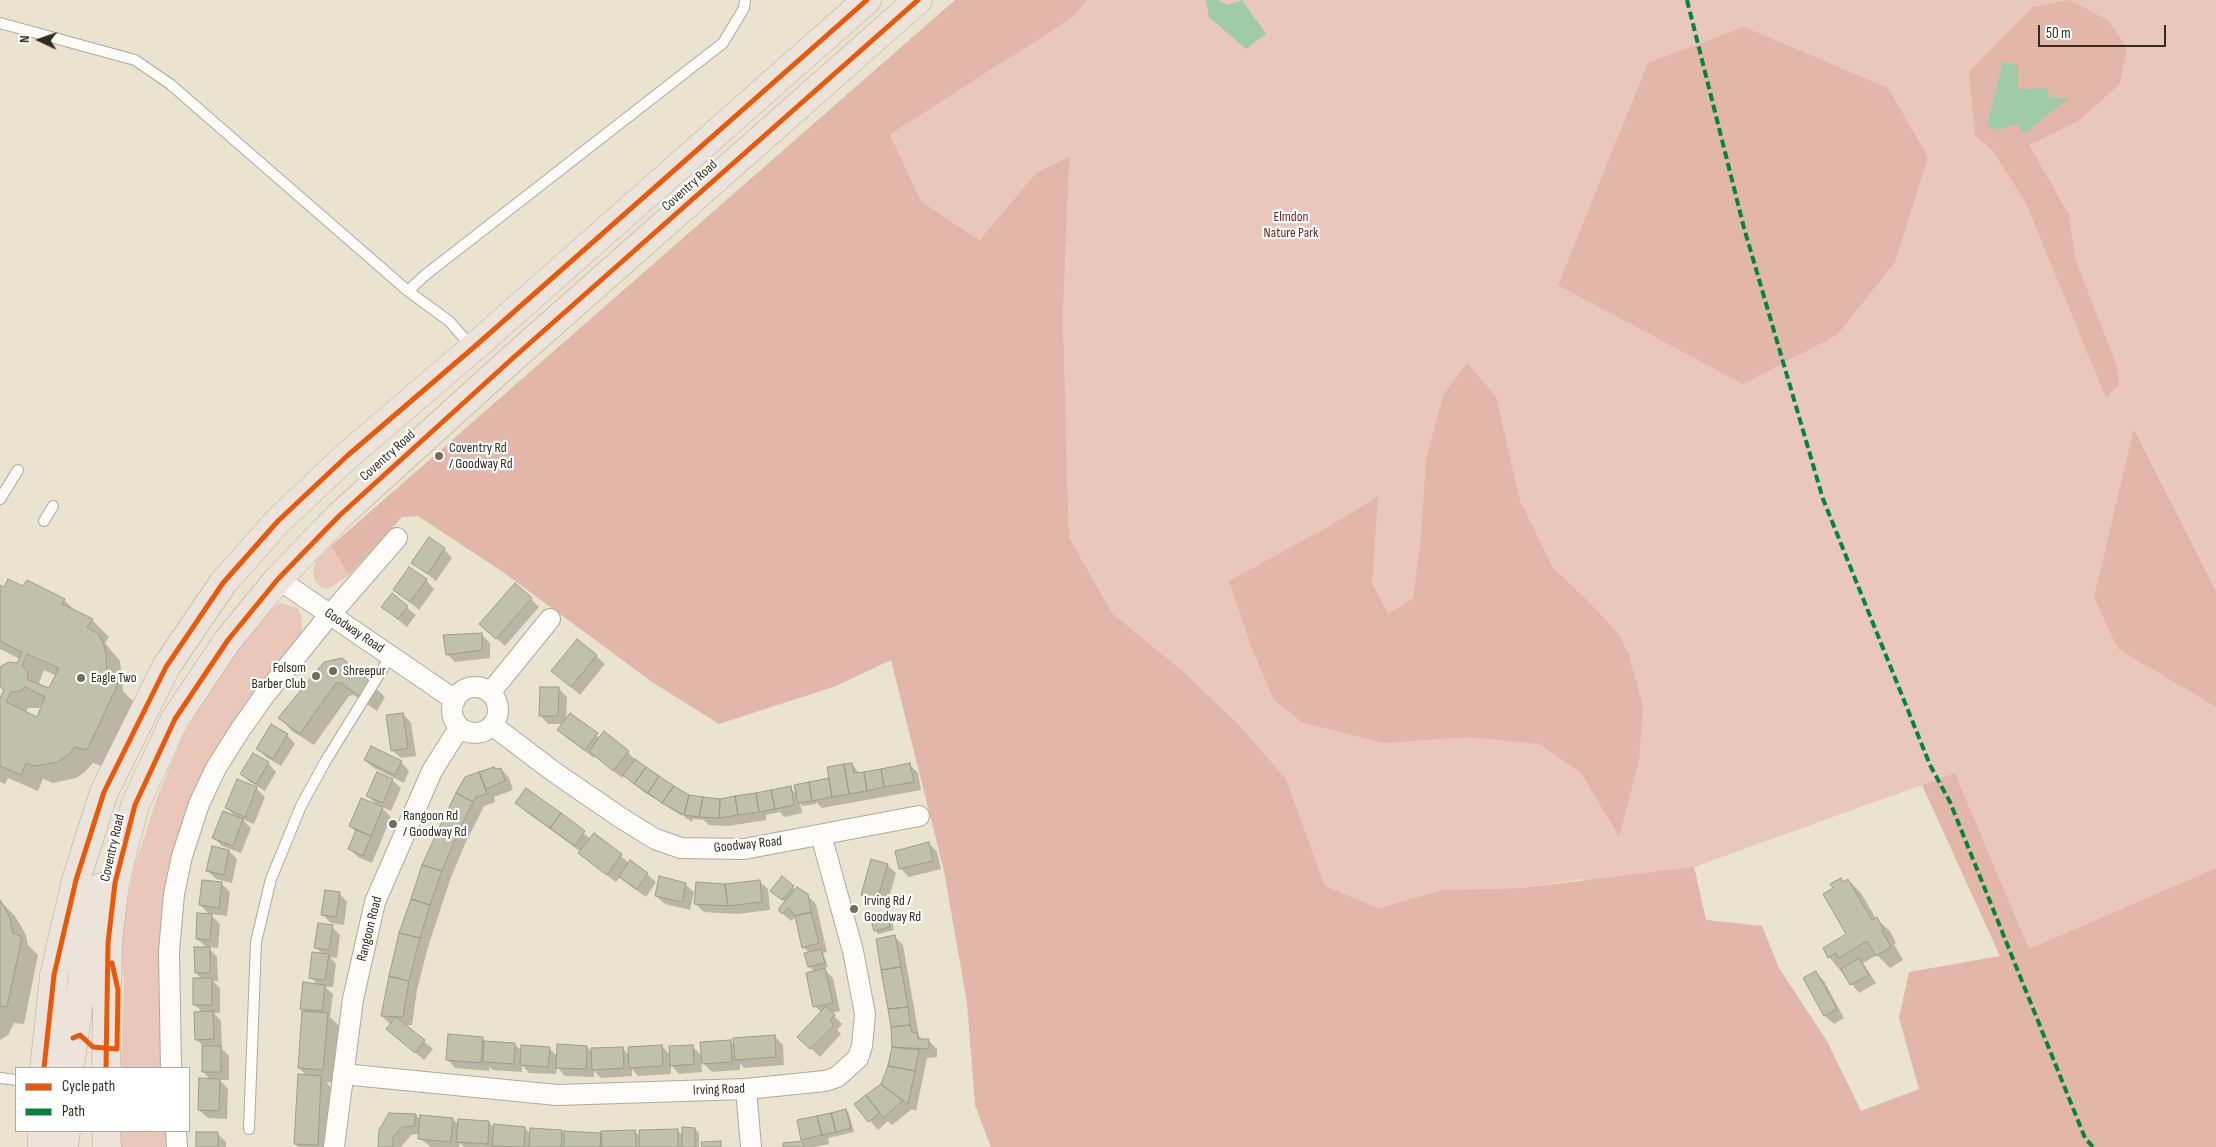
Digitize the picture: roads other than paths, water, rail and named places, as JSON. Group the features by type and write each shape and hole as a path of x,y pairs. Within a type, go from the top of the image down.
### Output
{"highway":[{"name":"Coventry Road","path":"44,1067 54,974 76,880 104,792 166,667 223,583 278,521 347,456 473,348 867,0"},
{"name":"Coventry Road","path":"106,1067 108,942 115,883 135,805 175,719 228,640 278,579 339,516 918,0"},
{"path":"69,1067 90,924 114,847 135,805"},
{"path":"42,1132 42,1147"},
{"path":"64,1147 66,1132"},
{"path":"106,1132 107,1147"}],"street":[{"path":"171,1067 169,952 174,894 182,856 199,804 216,768 264,696 397,538"},
{"name":"Goodway Road","path":"278,579 454,700"},
{"path":"490,693 550,620"},
{"path":"471,688 481,688 490,693 496,701 498,711 492,725 478,733 461,729 453,715 454,700 461,692 471,688"},
{"name":"Goodway Road","path":"492,725 554,772 654,839 681,848 744,849 919,816"},
{"name":"Rangoon Road","path":"334,1147 353,999 375,902 432,771 454,736 461,729"},
{"name":"Irving Road","path":"343,1074 557,1095 746,1089 825,1081 837,1077 858,1058 862,1046 865,1014 854,960 821,835"},
{"path":"746,1089 752,1147"},
{"path":"176,1132 177,1147"}],"lane":[{"path":"408,291 424,276 723,43 744,8 745,0"},
{"path":"0,23 136,60 170,84 408,291 449,321 473,348"},
{"path":"0,499 18,470"},
{"path":"44,521 53,506"},
{"path":"249,1129 256,942 271,879 300,806 391,656"},
{"path":"0,1078 15,1080"}],"place":[{"name":"Coventry Rd / Goodway Rd","path":"439,456"},
{"name":"Shreepur","path":"333,671"},
{"name":"Folsom Barber Club","path":"316,676"},
{"name":"Eagle Two","path":"81,678"},
{"name":"Rangoon Rd / Goodway Rd","path":"393,824"},
{"name":"Irving Rd / Goodway Rd","path":"854,909"}],"park label":[{"name":"Elmdon Nature Park","path":"1291,226"}]}
